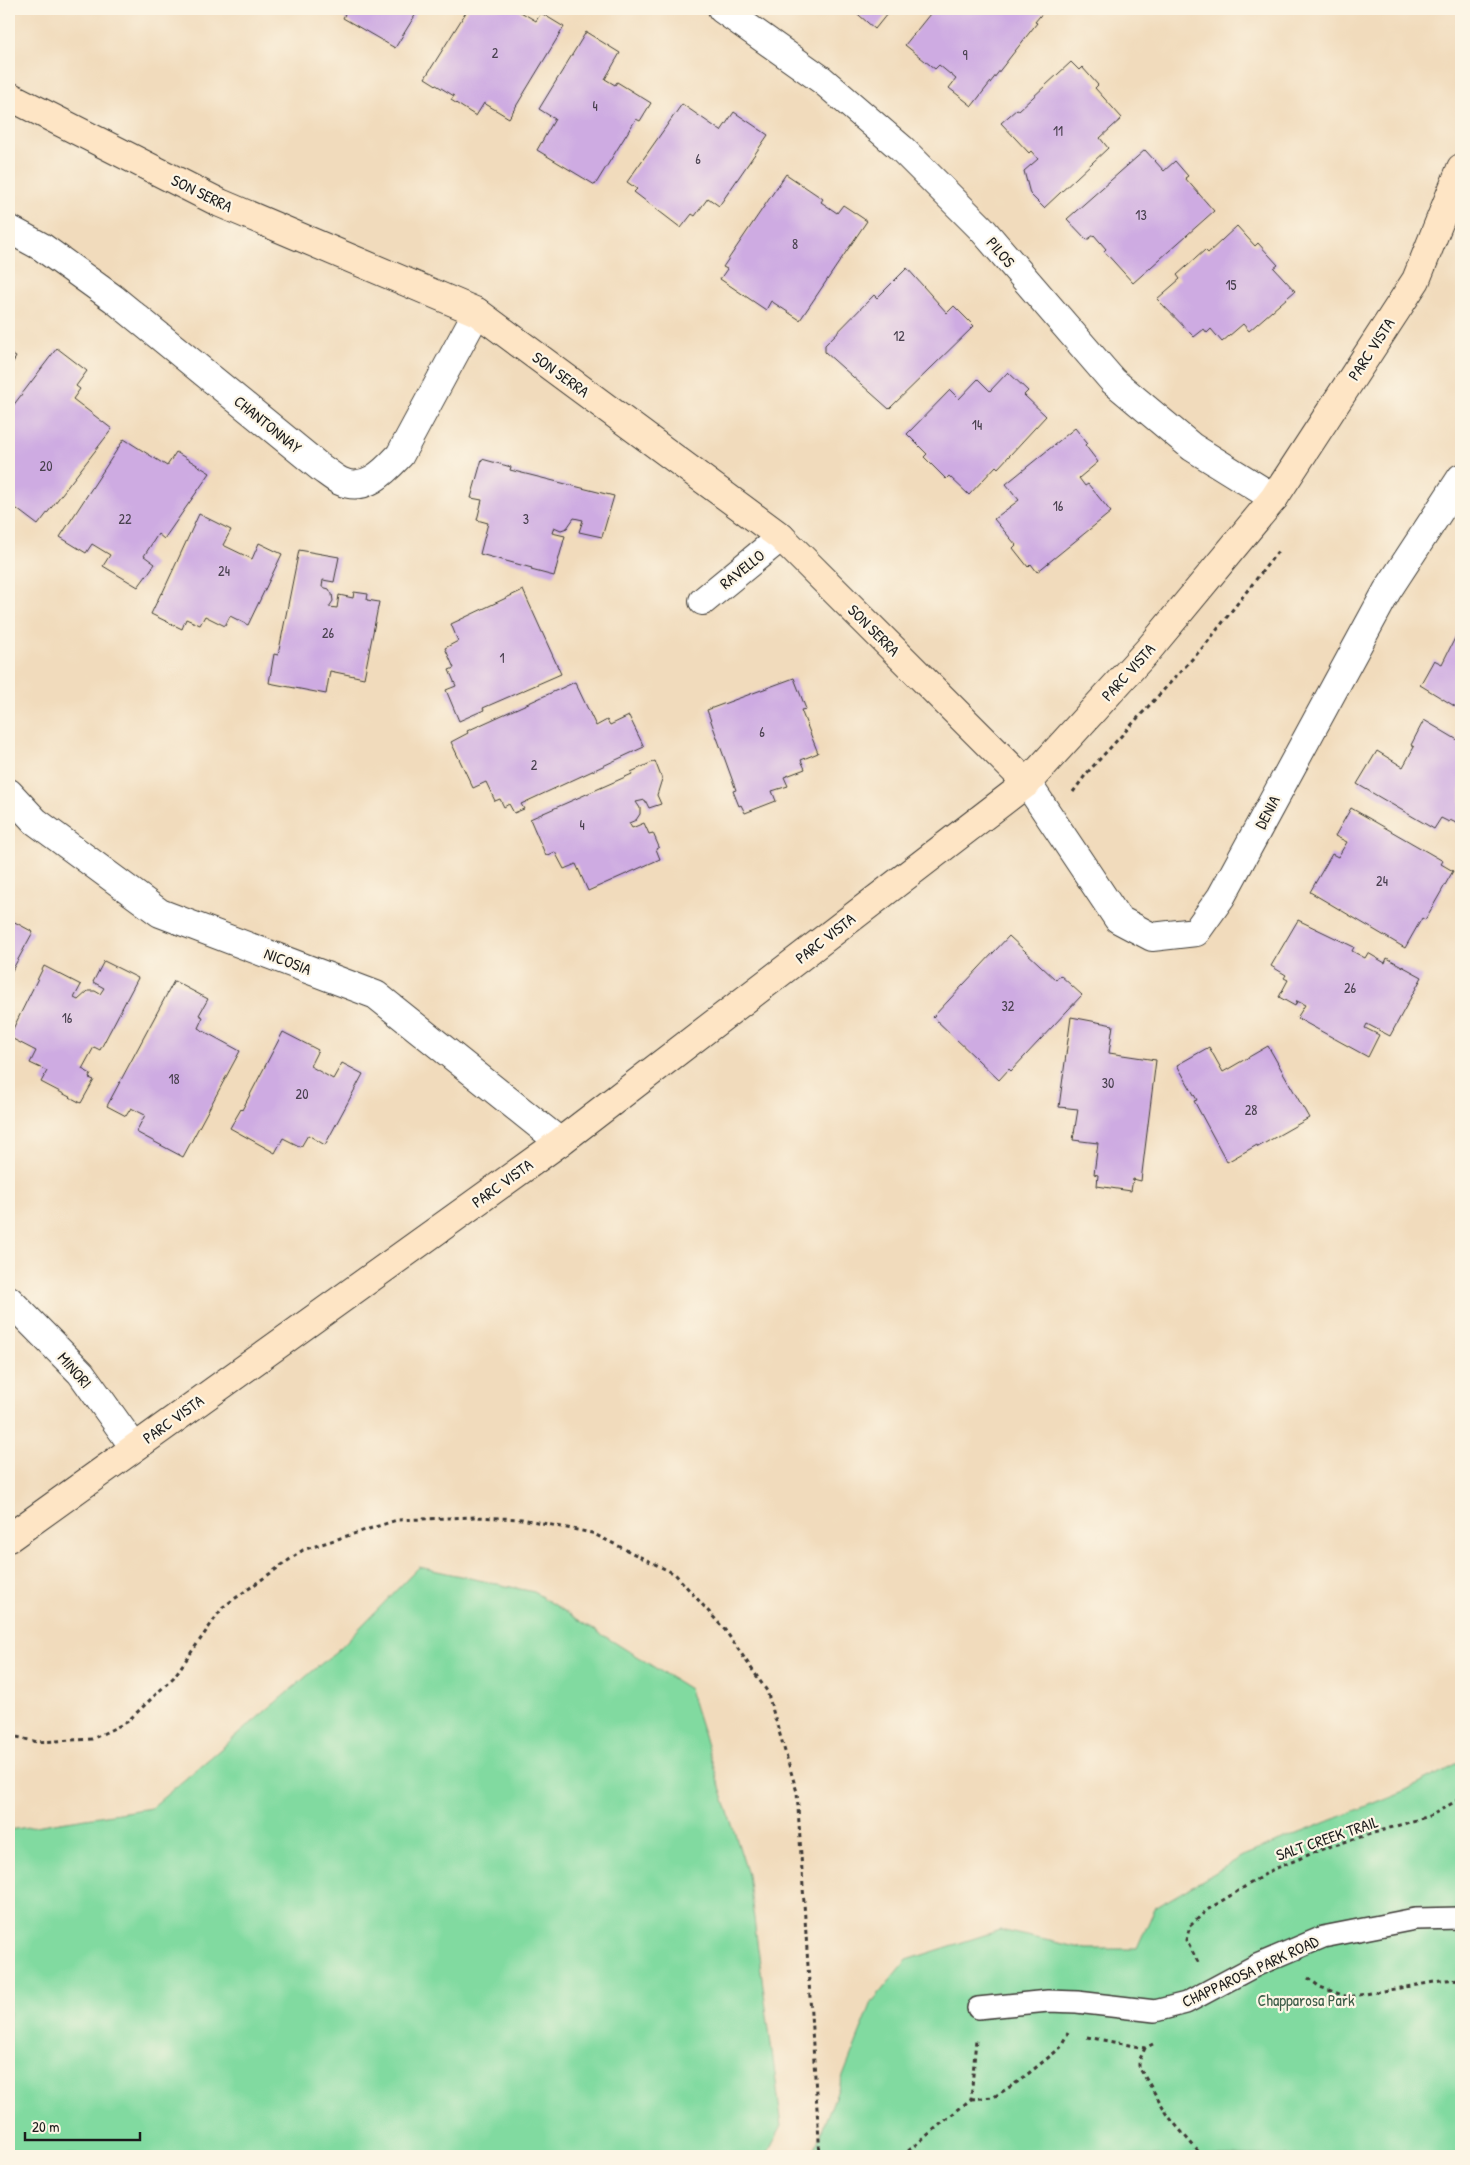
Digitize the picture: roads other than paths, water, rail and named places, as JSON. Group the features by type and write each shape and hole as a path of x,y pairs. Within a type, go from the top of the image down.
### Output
{"street":[{"name":"PILOS","path":"722,9 822,80 901,148 980,228 1113,381 1192,446 1274,498"},
{"name":"SON SERRA","path":"9,96 220,203 477,312 781,537 1027,783"},
{"name":"PARC VISTA","path":"9,1538 560,1142 1027,783 1149,650 1274,498 1416,280 1461,168"},
{"name":"CHANTONNAY","path":"9,228 42,247 114,299 321,468 341,482 361,486 381,475 400,456 477,312"},
{"name":"DENIA","path":"1027,783 1118,919 1152,937 1196,932 1221,897 1388,591 1461,478"},
{"name":"RAVELLO","path":"703,601 781,537"},
{"name":"NICOSIA","path":"9,793 35,821 160,912 376,995 560,1142"},
{"name":"MINORI","path":"9,1300 81,1373 134,1447"}],"lane":[{"name":"CHAPPAROSA PARK ROAD","path":"978,2008 1048,2001 1077,2002 1155,2011 1186,2003 1257,1965 1323,1937 1415,1919 1461,1918"}],"park label":[{"name":"Chapparosa Park","path":"1306,2000"}]}
